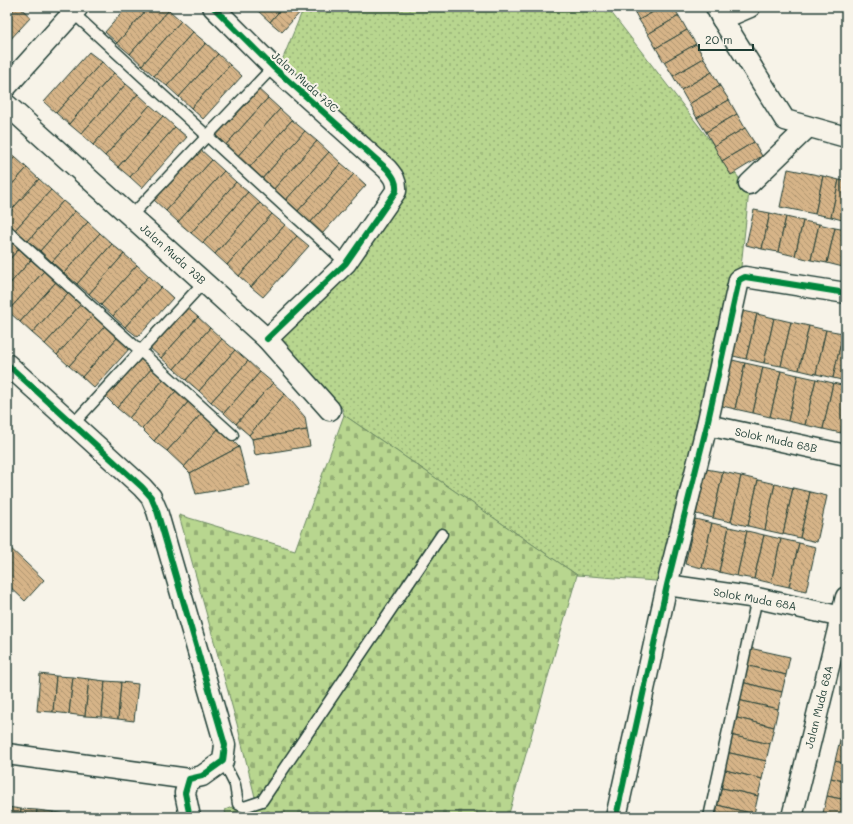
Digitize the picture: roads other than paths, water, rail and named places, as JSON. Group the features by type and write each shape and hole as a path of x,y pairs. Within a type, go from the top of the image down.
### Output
{"street":[{"name":"Jalan Muda 73C","path":"213,7 273,67 386,170 396,181 396,191 346,263 267,339"},
{"path":"750,7 719,13 785,120 846,137"},
{"path":"7,86 72,9"},
{"name":"Jalan Muda 73B","path":"7,105 267,339 330,410"},
{"path":"749,184 808,127"},
{"path":"616,817 667,585 707,424 739,280 745,277 846,293"},
{"path":"7,364 142,486 151,497 157,511 225,745 223,761 202,776 189,779 7,754"},
{"name":"Solok Muda 68B","path":"707,424 846,455"},
{"name":"Solok Muda 68A","path":"667,585 757,598 842,617"},
{"name":"Jalan Muda 68A","path":"792,817 846,597"},
{"path":"189,779 185,793 190,817"}],"lane":[{"path":"72,9 346,263"},
{"path":"131,216 273,67"},
{"path":"7,230 233,435"},
{"path":"73,424 204,282"},
{"path":"223,761 235,785 238,804 244,808 262,801 442,534"},
{"path":"709,817 757,598"}]}
